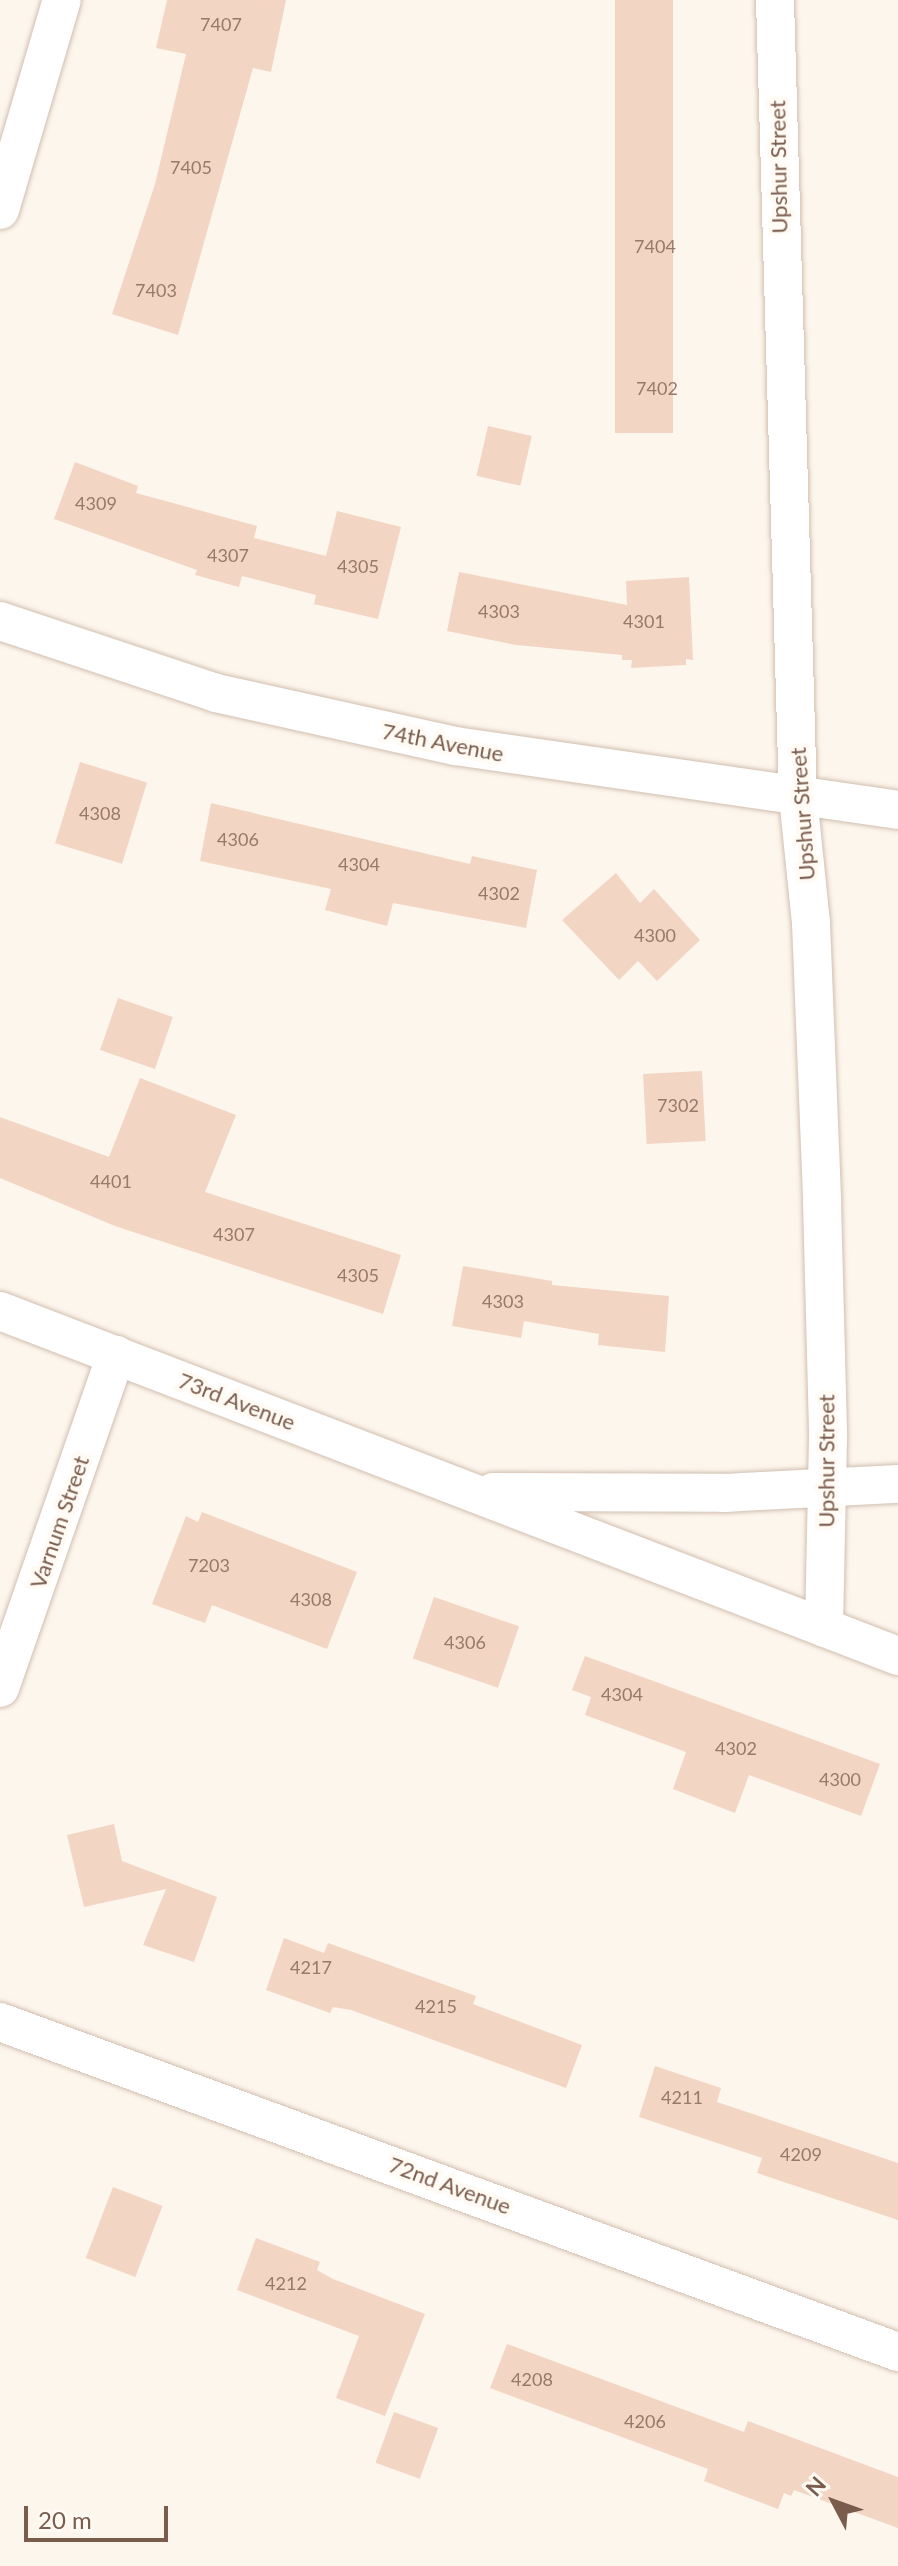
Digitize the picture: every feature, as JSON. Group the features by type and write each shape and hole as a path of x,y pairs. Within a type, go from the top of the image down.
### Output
{"street":[{"path":"0,210 62,0"},
{"name":"Upshur Street","path":"775,0 798,797 816,1062 827,1486 824,1628"},
{"name":"74th Avenue","path":"0,621 216,693 440,743 898,810"},
{"name":"73rd Avenue","path":"0,1311 898,1656"},
{"name":"Varnum Street","path":"0,1688 116,1355"},
{"name":"73rd Avenue","path":"474,1492 724,1493 898,1484"},
{"name":"72nd Avenue","path":"0,2022 898,2352"}],"building":[{"path":"167,0 286,0 271,72 253,68 178,335 112,314 155,184 186,54 156,48"},
{"path":"615,0 673,0 673,433 615,433"},
{"path":"488,426 532,436 520,486 477,476"},
{"path":"75,462 138,486 136,493 257,526 254,538 326,556 337,511 401,527 378,619 314,604 316,595 242,576 239,587 195,575 197,570 54,519"},
{"path":"459,572 627,605 626,581 689,577 693,660 686,659 686,665 631,668 632,660 622,660 622,655 516,645 447,631"},
{"path":"80,762 147,782 122,864 55,843"},
{"path":"211,803 470,864 472,856 537,870 526,928 393,903 387,926 325,910 331,889 200,861"},
{"path":"616,873 640,903 654,889 700,940 657,981 638,961 619,980 562,920"},
{"path":"118,998 173,1017 155,1069 100,1050"},
{"path":"702,1071 706,1141 647,1144 643,1074"},
{"path":"140,1078 236,1115 205,1192 401,1255 383,1314 115,1226 0,1178 0,1117 109,1157"},
{"path":"463,1266 552,1281 552,1285 669,1296 665,1352 598,1345 599,1334 524,1321 521,1338 452,1326"},
{"path":"202,1512 357,1572 327,1649 212,1605 205,1623 152,1604 186,1516 198,1522"},
{"path":"434,1597 519,1626 498,1688 413,1658"},
{"path":"585,1656 880,1764 861,1816 749,1775 735,1813 673,1789 686,1752 585,1715 591,1697 572,1690"},
{"path":"114,1824 122,1861 217,1897 194,1962 143,1945 166,1889 84,1907 67,1835"},
{"path":"284,1938 324,1953 328,1943 476,1996 473,2004 582,2045 566,2088 351,2010 333,2007 330,2013 266,1990"},
{"path":"655,2066 721,2088 717,2102 898,2163 898,2220 757,2173 762,2158 639,2117"},
{"path":"113,2187 162,2206 135,2277 86,2258"},
{"path":"256,2238 320,2262 317,2270 333,2279 425,2314 385,2416 336,2398 359,2336 237,2290"},
{"path":"507,2344 744,2432 748,2421 898,2477 898,2528 794,2490 791,2496 784,2493 778,2509 704,2481 708,2469 490,2388"},
{"path":"394,2412 438,2428 420,2479 376,2463"}]}
